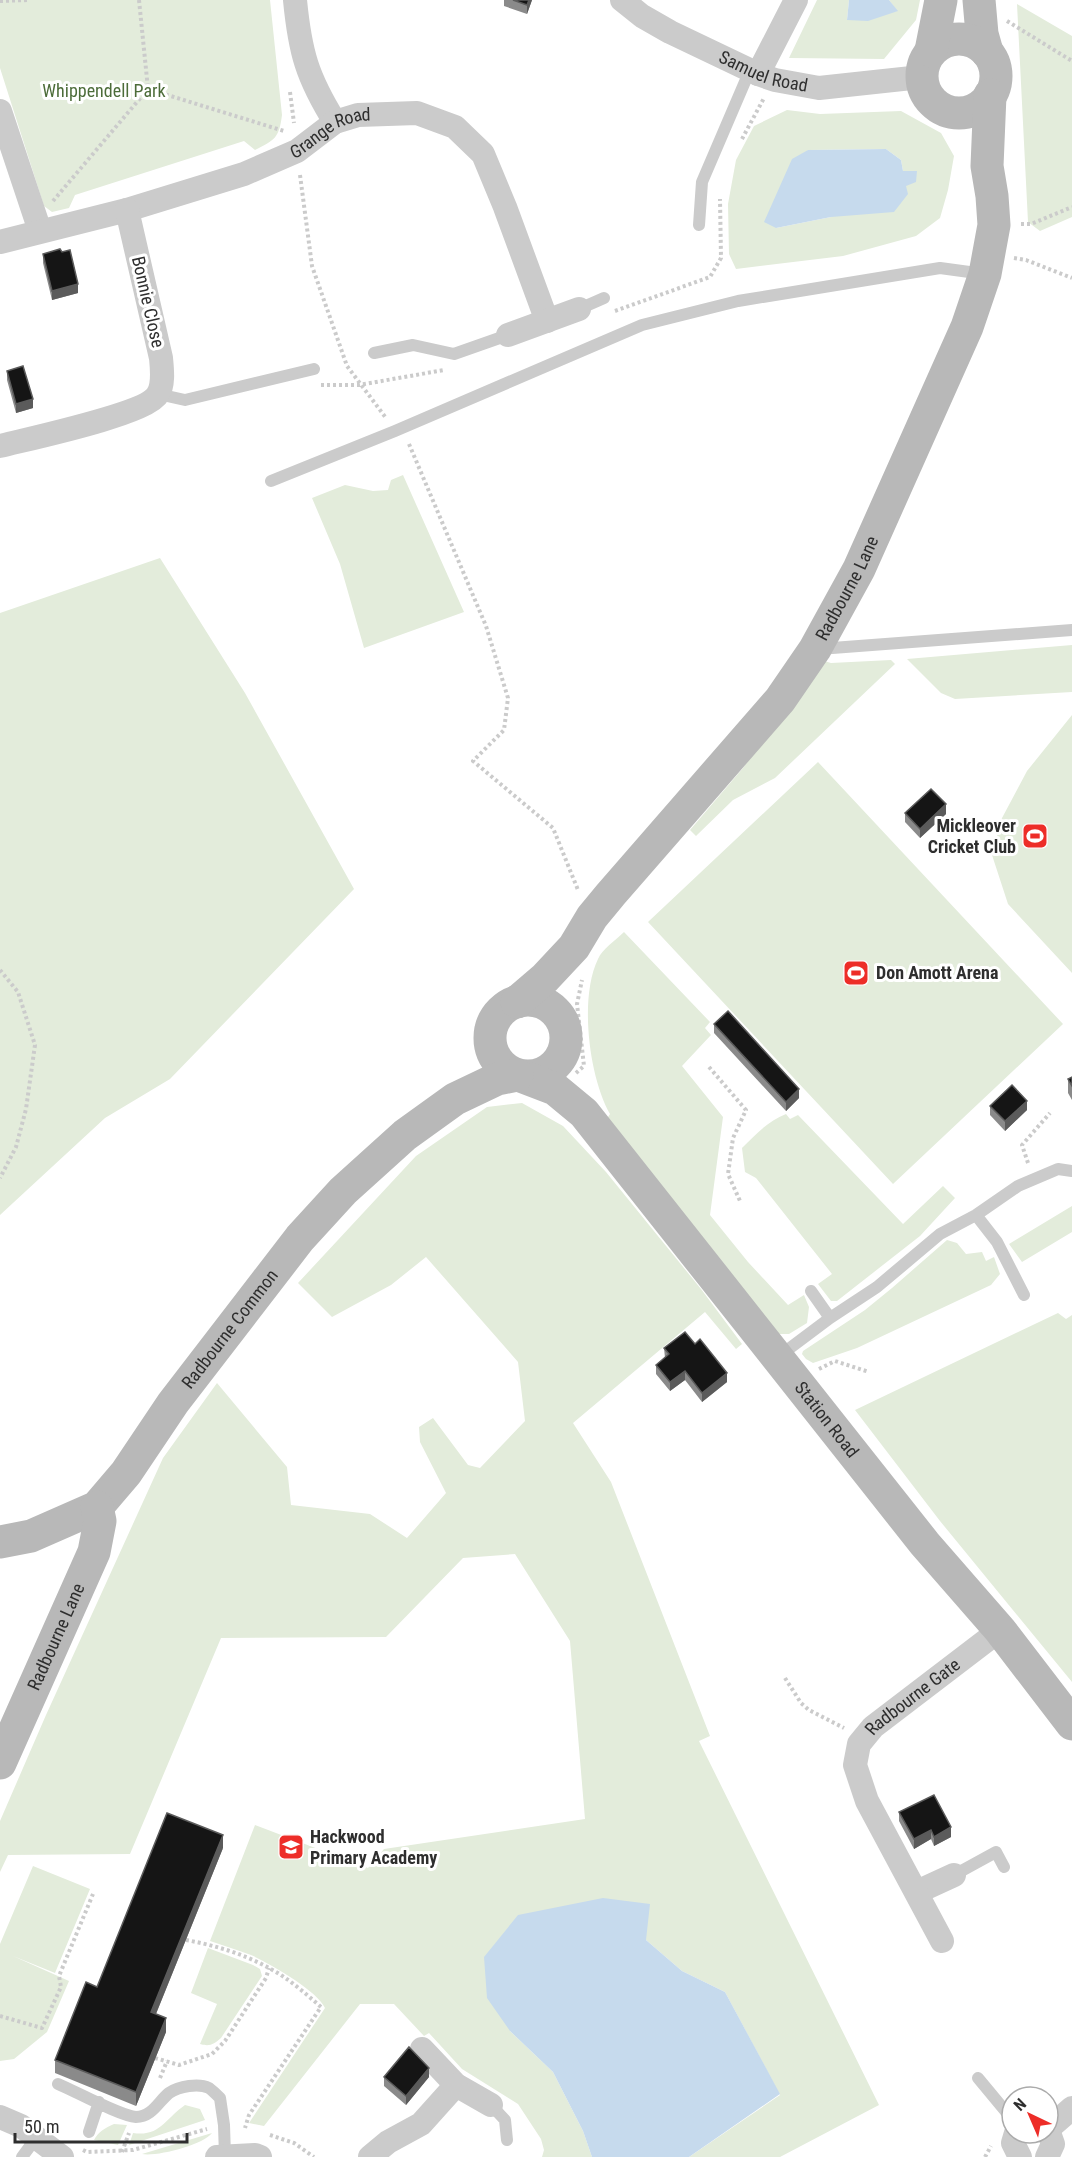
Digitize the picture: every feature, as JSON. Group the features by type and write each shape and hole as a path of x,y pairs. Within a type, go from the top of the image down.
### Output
{"main road":[{"path":"941,0 926,64 928,98 945,111 955,113 975,109 990,95 995,84 996,73 982,34 992,5"},
{"path":"926,64 941,42 953,39 966,39 978,43 987,51"},
{"name":"Radbourne Lane","path":"517,1002 545,978 574,947 592,917 780,700 814,649 859,569 967,327 990,251 992,196 987,166 990,95"},
{"name":"Radbourne Lane","path":"945,111 966,133 987,166"},
{"name":"Radbourne Lane","path":"566,1036 564,991 574,947"},
{"path":"530,1000 542,1003 553,1009 561,1019 566,1036 563,1054 556,1065 546,1072 534,1076 519,1075 499,1063 490,1043 491,1032 500,1013 517,1002 530,1000"},
{"name":"Radbourne Common","path":"455,1099 482,1055 491,1032"},
{"name":"Station Road","path":"566,1036 570,1078 584,1113"},
{"name":"Station Road","path":"519,1075 555,1089 584,1113 925,1544 1000,1630 1072,1724"},
{"name":"Radbourne Common","path":"0,1542 31,1536 97,1507 126,1473 172,1403 300,1238 343,1191 405,1135 455,1099 497,1078 519,1075"},
{"name":"Radbourne Lane","path":"0,1763 94,1552 100,1521 97,1507"}],"street":[{"path":"295,0 299,39 310,78 335,122"},
{"name":"Samuel Road","path":"622,0 642,16 670,32 776,80 819,88 926,64"},
{"path":"754,72 796,0"},
{"path":"0,111 38,224"},
{"name":"Grange Road","path":"0,242 38,224 127,210 244,174 291,141 335,122 358,115 417,113 455,126 483,154 547,321"},
{"name":"Bonnie Close","path":"127,210 161,358 163,376 158,394"},
{"path":"508,335 579,309"},
{"path":"0,446 127,413 152,401 158,394"},
{"name":"Radbourne Gate","path":"942,1941 867,1801 855,1765 862,1739 873,1727 1000,1630"},
{"path":"917,1892 954,1875"},
{"path":"422,2049 456,2085 491,2105"},
{"path":"370,2157 388,2142 421,2124 456,2085"},
{"path":"1060,2119 1072,2108"},
{"path":"0,2117 21,2126 36,2138 70,2152"},
{"path":"221,2156 260,2157"}],"lane":[{"path":"699,225 702,182 754,72"},
{"path":"271,481 395,431 642,325 738,301 940,268 990,251"},
{"path":"579,309 604,298"},
{"path":"374,353 413,345 454,354 508,335"},
{"path":"158,394 185,400 314,369"},
{"path":"814,649 1072,630"},
{"path":"778,1358 830,1318 877,1287 940,1234 976,1215 1018,1186 1058,1169 1072,1171"},
{"path":"976,1215 997,1242 1024,1295"},
{"path":"811,1291 830,1318"},
{"path":"954,1875 996,1852 1004,1866"},
{"path":"978,2078 1000,2105"},
{"path":"58,2084 124,2114 136,2116 146,2115 170,2092 187,2086 208,2087 220,2097 224,2125 221,2156"},
{"path":"89,2132 99,2102"},
{"path":"491,2105 506,2120 507,2140"},
{"path":"22,2157 36,2138"}],"path":[{"path":"0,1 28,0"},
{"path":"38,224 52,202 148,89 139,0"},
{"path":"992,5 1007,21 1072,61"},
{"path":"148,89 291,141 312,266 347,366 360,385"},
{"path":"990,251 1031,224 1072,207"},
{"path":"990,251 1026,260 1072,278"},
{"path":"409,444 486,626 508,698 504,730 473,761 553,828 579,894 592,917"},
{"path":"0,970 18,992 35,1045 26,1109 16,1147 0,1178"},
{"path":"709,1067 746,1110 733,1138 728,1174 740,1201"},
{"path":"1033,1180 1022,1145 1050,1113"},
{"path":"799,1384 835,1361 869,1372"},
{"path":"785,1678 801,1703 809,1710 862,1739"},
{"path":"0,2016 42,2028 61,1987 59,1976 93,1894"},
{"path":"186,1940 210,1945 269,1968 300,1989 321,2007 249,2115 245,2128"},
{"path":"155,2058 179,2065 212,2054 225,2041 266,1978 269,1968"},
{"path":"70,2152 122,2152 224,2125 256,2131"},
{"path":"268,2134 294,2143 314,2157"}],"green space":[{"name":"Whippendell Park","path":"0,0 270,0 282,115 277,134 272,141 255,150 244,141 75,195 69,208 52,212 44,206 0,68"},
{"path":"817,0 849,0 847,20 897,11 889,0 920,0 916,20 884,59 789,58"},
{"path":"1017,4 1072,36 1072,217 1040,231 1028,222"},
{"path":"787,110 820,114 901,111 941,133 954,156 940,218 916,236 843,256 736,269 729,254 728,204 736,160 754,126","holes":["886,149 901,160 903,171 831,217 776,228 808,150"]},
{"path":"403,475 464,612 364,648 340,564 312,498 345,485 373,491 388,490 391,480"},
{"path":"160,558 245,693 354,889 170,1079 105,1118 0,1215 0,613"},
{"path":"1072,645 1072,692 955,699 941,693 907,659"},
{"path":"821,660 831,663 891,660 895,664 775,778 733,800 696,836 690,830 743,768"},
{"name":"Mickleover Cricket Club","path":"1072,715 1072,973 1008,904 992,855 1002,818 1027,771"},
{"name":"Don Amott Arena","path":"818,762 1063,1024 893,1184 648,922"},
{"path":"624,932 710,1022 705,1028 711,1035 682,1066 723,1117 710,1215 748,1262 788,1305 804,1295 809,1307 807,1323 789,1334 775,1334 604,1123 610,1114 592,1059 589,1037 589,994 592,975 600,955"},
{"path":"522,1103 563,1126 606,1172 701,1289 742,1344 736,1349 705,1312 573,1423 611,1482 710,1736 699,1741 879,2105 780,2157 689,2157 780,2095 725,1992 682,1971 646,1940 510,2031 553,2072 583,2131 592,2157 542,2157 544,2150 541,2139 518,2104 462,2069 429,2033 424,2036 394,2004 360,2004 264,2126 249,2123 325,2008 313,1994 280,1971 251,1955 210,1941 255,1825 368,1868 384,1849 585,1819 570,1641 515,1554 463,1558 386,1637 221,1638 130,1854 8,1855 0,1872 0,1821 46,1715 163,1458 217,1383 287,1467 291,1505 370,1514 407,1538 446,1493 420,1442 419,1427 433,1418 468,1465 480,1468 525,1421 518,1362 426,1257 391,1285 332,1317 298,1283 416,1156 487,1107"},
{"path":"786,1114 790,1119 798,1115 903,1224 943,1186 955,1198 920,1236 837,1301 831,1301 818,1284 832,1274 756,1178 745,1172 742,1148 768,1124"},
{"path":"1072,1206 1072,1232 1022,1262 1009,1244"},
{"path":"947,1240 957,1243 966,1254 982,1252 986,1261 994,1257 1000,1274 991,1285 857,1348 813,1363 806,1359 802,1354 803,1351 865,1310"},
{"path":"1058,1313 1066,1319 1072,1315 1072,1682 940,1521 855,1410"},
{"path":"33,1866 90,1889 55,1973 13,1956 69,1981 47,2032 14,2059 0,2061 0,1944"},
{"path":"208,1948 253,1965 260,1969 262,1976 221,2038 207,2045 200,2044 217,2004 191,1993"},
{"path":"185,2105 200,2109 205,2120 129,2145 133,2133 142,2134 156,2130"},
{"path":"114,2124 127,2125 118,2145 94,2140 102,2130"},
{"path":"212,2133 199,2142 179,2149 158,2154 142,2154"}],"water":[{"path":"849,0 889,0 898,11 868,21 847,20"},
{"path":"886,149 901,160 903,171 917,171 916,182 906,186 908,194 894,212 831,217 776,228 764,222 792,159 808,150"},
{"path":"603,1898 650,1904 646,1940 682,1971 725,1992 780,2094 689,2157 592,2157 583,2131 553,2072 510,2031 487,1998 484,1957 518,1915"}],"building":[{"path":"513,0 529,0 527,5"},
{"path":"60,249 62,252 70,250 78,284 52,291 43,254"},
{"path":"23,366 33,399 16,404 7,371"},
{"path":"931,789 946,804 920,829 905,813"},
{"path":"728,1011 799,1089 786,1102 714,1024"},
{"path":"1012,1085 1027,1101 1005,1121 990,1106"},
{"path":"685,1332 695,1344 700,1339 727,1373 702,1393 685,1371 670,1382 656,1365 669,1354 664,1348"},
{"path":"934,1795 951,1827 934,1837 931,1830 914,1839 899,1812"},
{"path":"167,1813 223,1835 151,2012 166,2018 136,2092 55,2060 86,1982 97,1987"},
{"path":"409,2047 429,2068 406,2096 384,2077"}],"place":[{"name":"Mickleover Cricket Club","path":"1035,836"},
{"name":"Don Amott Arena","path":"856,973"},
{"name":"Hackwood Primary Academy","path":"291,1847"}]}
